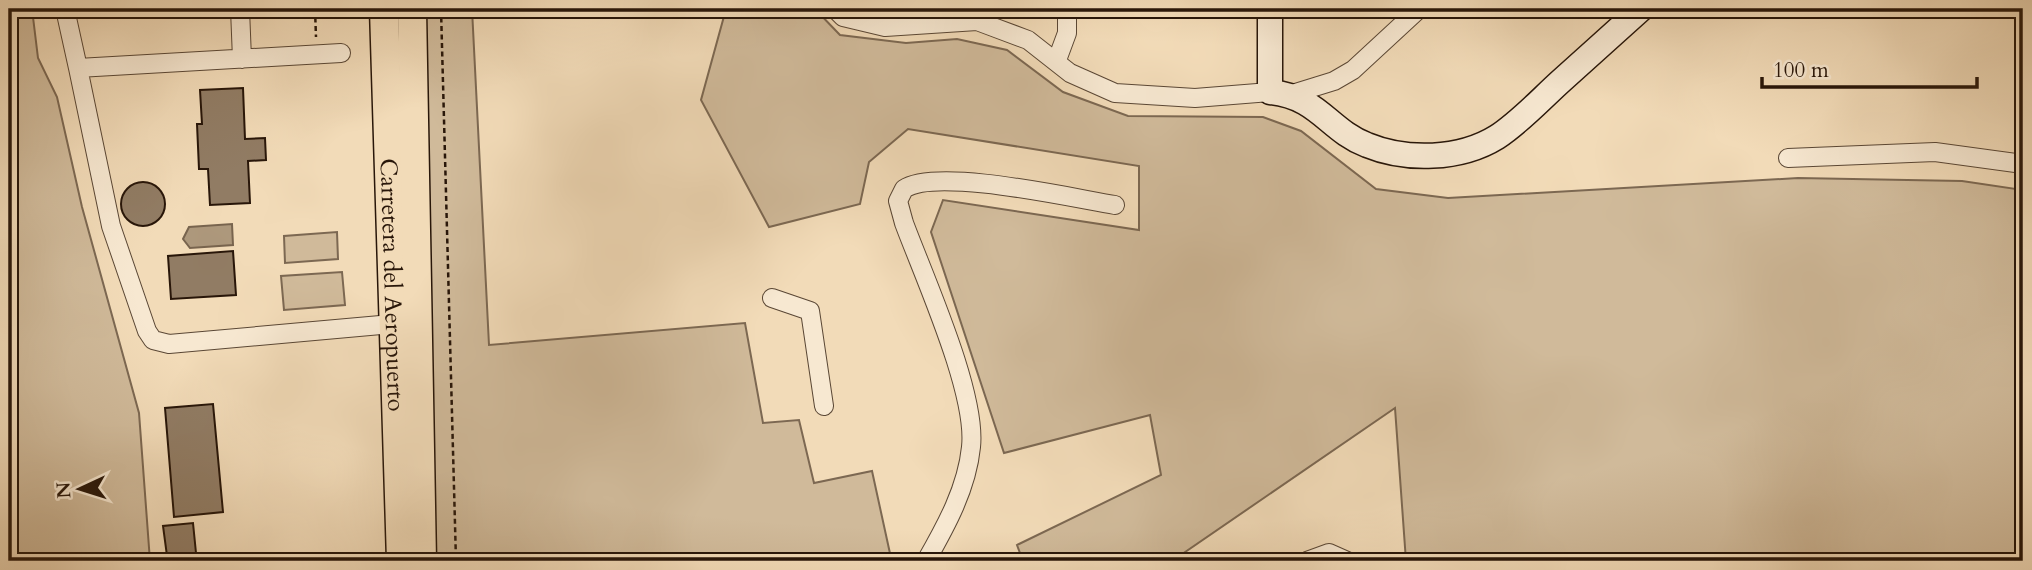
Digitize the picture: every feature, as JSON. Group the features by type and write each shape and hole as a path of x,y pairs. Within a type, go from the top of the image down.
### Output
{"main road":[{"name":"Carretera del Aeropuerto","path":"384,9 400,69"},
{"name":"Carretera del Aeropuerto","path":"401,561 404,323 400,69 412,9"},
{"name":"Carretera del Aeropuerto","path":"404,323 422,561"}],"street":[{"path":"65,9 111,226 147,331 153,340 169,344 404,323"},
{"path":"240,9 242,59"},
{"path":"835,9 843,17 885,27 977,21 1028,40 1086,82 1115,93 1195,98 1281,93 1334,81 1353,70 1419,9"},
{"path":"1057,60 1067,33 1066,9"},
{"path":"1270,9 1281,93"},
{"path":"1281,93 1328,118 1353,139 1369,146 1410,154 1453,153 1494,139 1511,127 1641,9"},
{"path":"78,68 341,53"},
{"path":"1787,158 1935,152 2023,164"},
{"path":"926,561 947,523 967,472 972,444 970,420 956,364 898,201 904,189 930,179 965,180 1115,205"},
{"path":"772,298 810,311 824,407"},
{"path":"1307,561 1329,553 1347,561"}],"path":[{"path":"315,9 316,55"},
{"path":"441,9 456,561"}],"shaded area":[{"path":"9,9 32,9 38,58 57,97 82,207 139,413 150,561 9,561"},
{"path":"399,9 472,9 489,345 745,323 763,423 799,420 814,483 872,471 891,558 888,561 411,561"},
{"path":"726,9 815,9 840,35 906,43 957,39 1007,50 1063,92 1128,116 1263,117 1301,131 1376,189 1448,198 1798,178 1962,181 2023,190 2023,561 1406,561 1395,408 1172,561 1023,561 1017,545 1161,475 1150,415 1004,453 931,232 943,200 1139,230 1139,166 908,129 869,162 860,204 769,227 701,100"},
{"path":"232,224 233,245 190,248 183,239 189,227"},
{"path":"337,232 338,259 285,263 284,236"},
{"path":"342,272 345,305 284,310 281,276"}],"building":[{"path":"243,88 245,139 265,138 266,160 248,161 250,203 210,205 208,169 199,169 197,124 202,124 200,90"},
{"path":"143,182 152,183 159,188 164,195 164,213 159,220 152,225 143,226 134,225 127,220 122,213 121,204 122,195 127,188 134,183"},
{"path":"233,251 236,295 171,299 168,256"},
{"path":"213,404 223,512 174,517 165,408"},
{"path":"193,523 196,553 167,556 163,526"}]}
